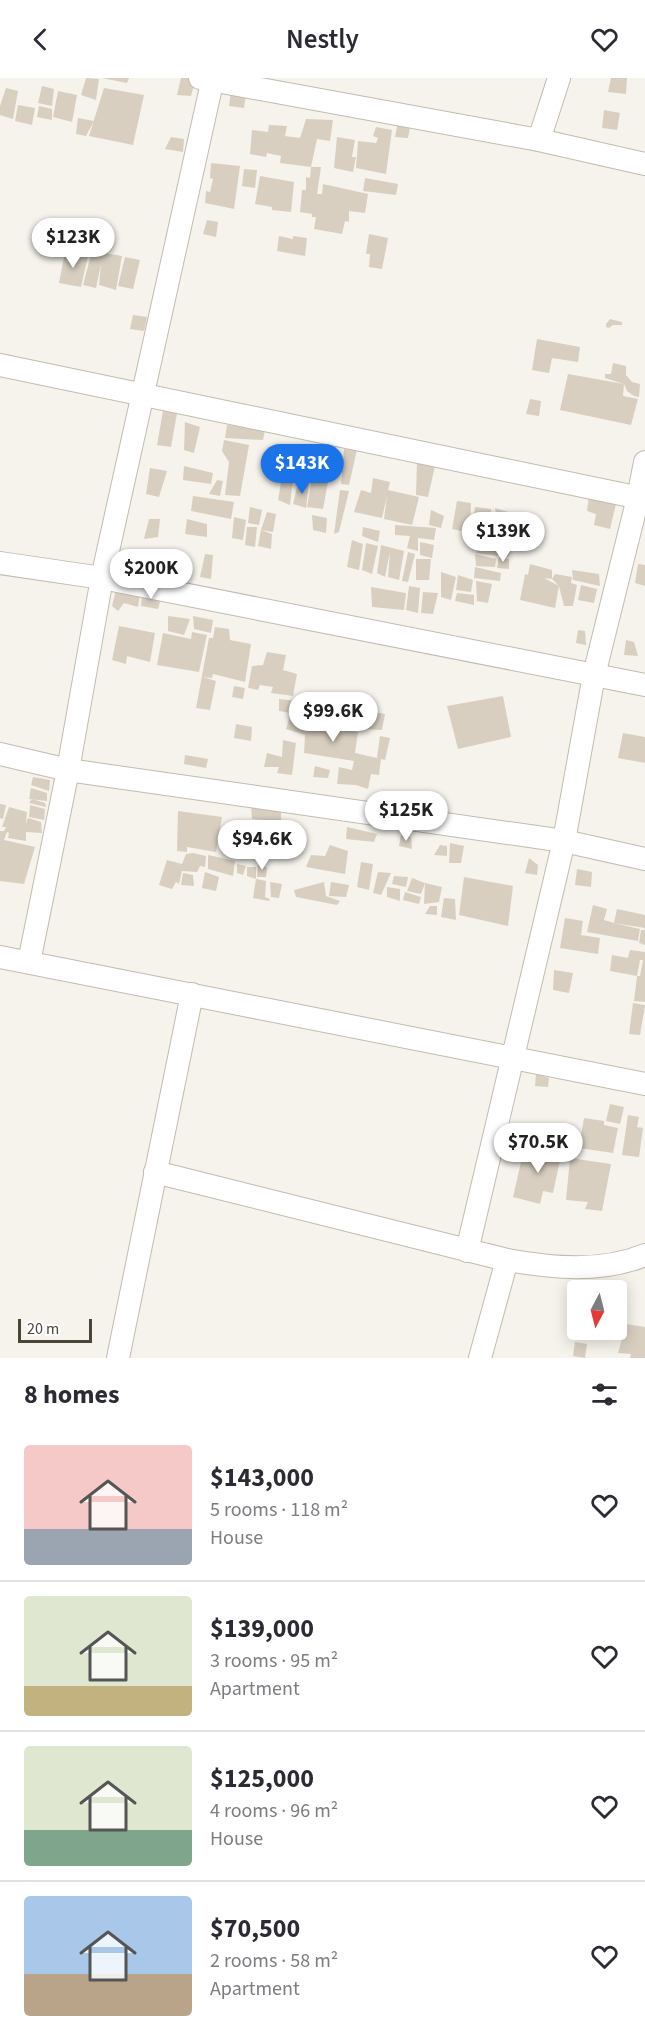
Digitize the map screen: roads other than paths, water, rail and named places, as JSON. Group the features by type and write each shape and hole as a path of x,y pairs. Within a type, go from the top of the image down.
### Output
{"street":[{"path":"538,140 558,78"},
{"path":"29,962 68,770 102,578 144,396 208,79 538,140 645,164"},
{"path":"0,365 642,498"},
{"path":"467,1251 564,842 594,675 642,498 645,462"},
{"path":"0,563 102,578 645,685"},
{"path":"0,754 68,770 564,842 645,859"},
{"path":"0,957 645,1084"},
{"path":"118,1358 192,994"},
{"path":"155,1173 467,1251 551,1268 595,1266 645,1255"},
{"path":"480,1358 507,1260"}]}
